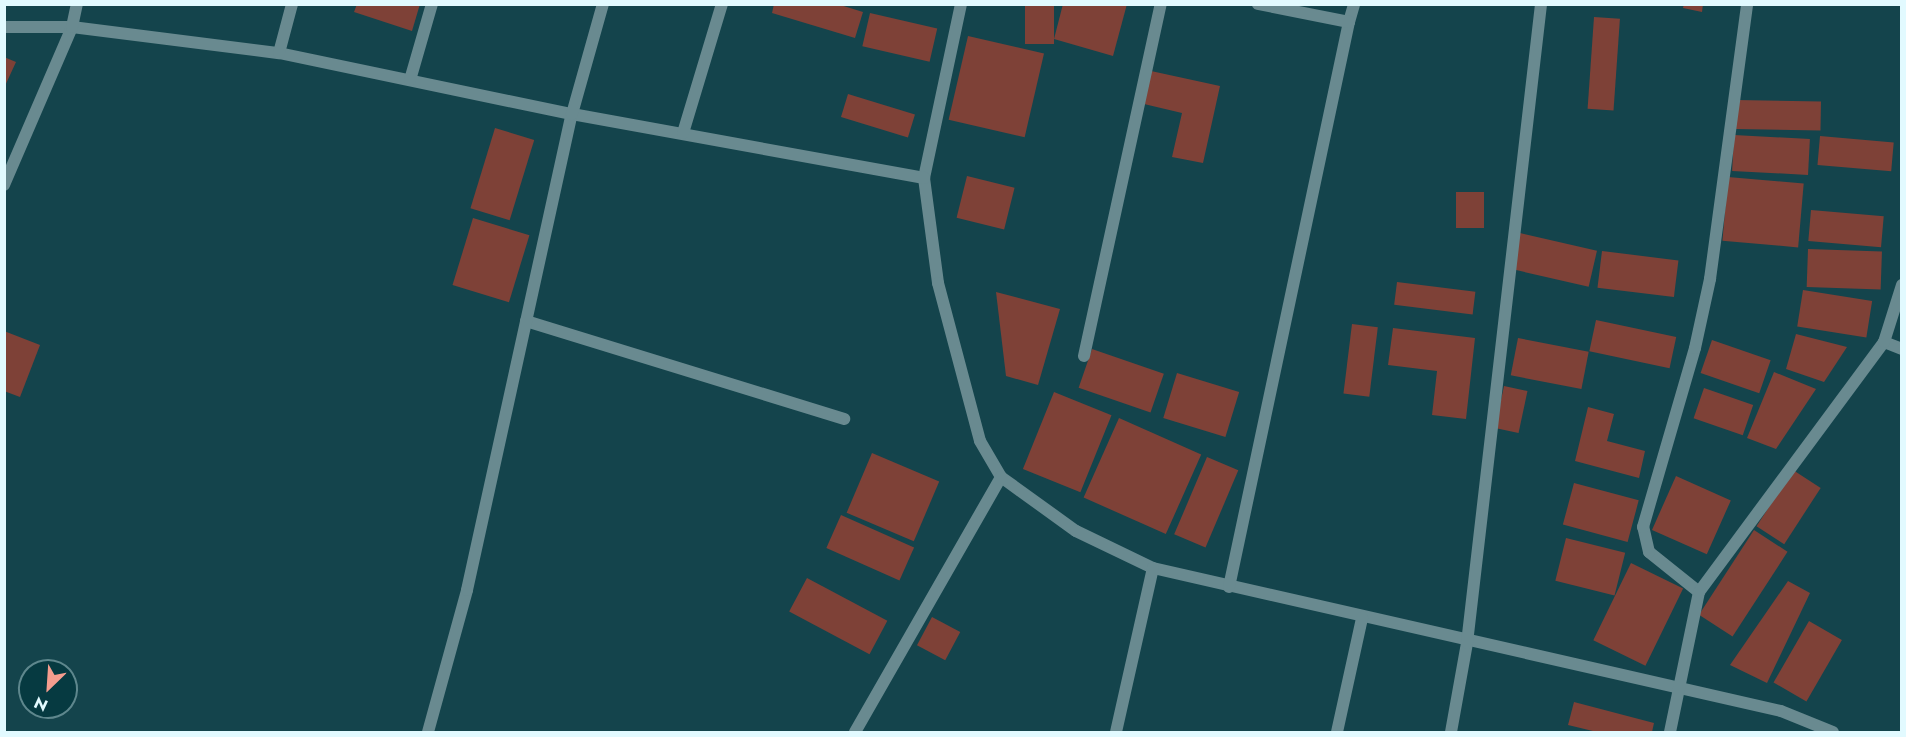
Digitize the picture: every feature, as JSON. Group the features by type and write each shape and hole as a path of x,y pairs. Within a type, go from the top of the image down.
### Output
{"street":[{"path":"4,185 72,27 77,4"},
{"path":"279,53 292,4"},
{"path":"410,80 432,4"},
{"path":"428,732 467,590 572,114 603,4"},
{"path":"683,132 722,4"},
{"path":"961,4 924,177 938,283 980,441 1001,477 1076,531 1153,568 1467,643 1781,711 1833,732"},
{"path":"1084,356 1161,4"},
{"path":"1258,4 1349,22"},
{"path":"1228,586 1354,4"},
{"path":"1451,732 1467,643 1541,4"},
{"path":"1699,592 1649,552 1643,527 1695,348 1710,279 1747,4"},
{"path":"4,27 72,27 279,53 572,114 683,132 924,177"},
{"path":"1670,732 1699,592 1884,342 1902,285"},
{"path":"526,321 844,419"},
{"path":"1884,342 1902,349"},
{"path":"855,732 1001,477"},
{"path":"1116,732 1153,568"},
{"path":"1337,732 1362,618"}],"building":[{"path":"357,4 420,4 412,31 354,12"},
{"path":"774,4 837,4 863,12 855,38 772,13"},
{"path":"1025,4 1054,4 1054,44 1025,44"},
{"path":"1063,4 1127,4 1113,56 1054,39"},
{"path":"1684,4 1703,4 1702,12 1683,8"},
{"path":"870,13 937,29 930,62 862,46"},
{"path":"1594,17 1620,19 1614,111 1588,109"},
{"path":"968,36 1044,54 1025,137 949,120"},
{"path":"4,57 16,62 4,88"},
{"path":"1151,71 1220,86 1203,163 1172,157 1182,113 1144,104"},
{"path":"848,94 915,114 908,137 841,117"},
{"path":"1736,100 1821,101 1820,130 1735,129"},
{"path":"495,128 534,140 510,220 470,208"},
{"path":"1734,135 1810,139 1808,175 1732,171"},
{"path":"1820,136 1894,142 1891,171 1817,165"},
{"path":"967,176 1015,188 1004,230 957,218"},
{"path":"1728,177 1804,184 1798,247 1722,241"},
{"path":"1456,192 1484,192 1484,228 1456,228"},
{"path":"1811,210 1884,216 1881,247 1808,241"},
{"path":"473,218 529,235 509,302 453,285"},
{"path":"1520,233 1597,251 1589,287 1512,269"},
{"path":"1808,249 1882,252 1881,290 1807,287"},
{"path":"1602,251 1678,260 1674,297 1597,288"},
{"path":"1397,282 1475,292 1473,314 1394,305"},
{"path":"1803,290 1872,301 1866,337 1797,327"},
{"path":"996,292 1060,309 1038,385 1006,376"},
{"path":"1596,320 1676,337 1670,368 1589,351"},
{"path":"1352,324 1378,327 1369,397 1343,393"},
{"path":"1393,328 1475,338 1466,419 1432,415 1437,371 1388,365"},
{"path":"4,331 40,345 20,397 4,391"},
{"path":"1796,334 1847,347 1824,382 1786,369"},
{"path":"1518,338 1589,352 1581,389 1511,375"},
{"path":"1712,340 1771,360 1759,393 1701,373"},
{"path":"1092,349 1164,374 1151,413 1079,388"},
{"path":"1774,372 1816,389 1776,449 1747,438"},
{"path":"1177,373 1239,392 1225,437 1163,418"},
{"path":"1504,386 1527,391 1519,433 1495,428"},
{"path":"1704,388 1753,405 1743,435 1694,418"},
{"path":"1054,392 1111,415 1080,492 1023,469"},
{"path":"1588,407 1614,414 1607,441 1645,451 1639,478 1575,461"},
{"path":"1119,418 1201,455 1166,534 1084,497"},
{"path":"872,453 939,482 914,541 847,513"},
{"path":"1207,457 1238,470 1205,548 1174,534"},
{"path":"1793,470 1821,488 1784,544 1757,526"},
{"path":"1676,476 1731,500 1707,554 1652,530"},
{"path":"1574,483 1639,500 1628,542 1563,525"},
{"path":"841,515 914,548 899,580 826,548"},
{"path":"1754,530 1788,552 1733,636 1699,615"},
{"path":"1566,538 1625,553 1615,595 1555,581"},
{"path":"1631,563 1683,588 1645,666 1593,640"},
{"path":"807,578 887,621 870,654 789,612"},
{"path":"1788,581 1810,593 1767,683 1730,665"},
{"path":"932,617 960,632 945,660 917,645"},
{"path":"1809,621 1842,640 1806,701 1774,682"},
{"path":"1574,702 1654,723 1652,732 1597,732 1568,725"}]}
